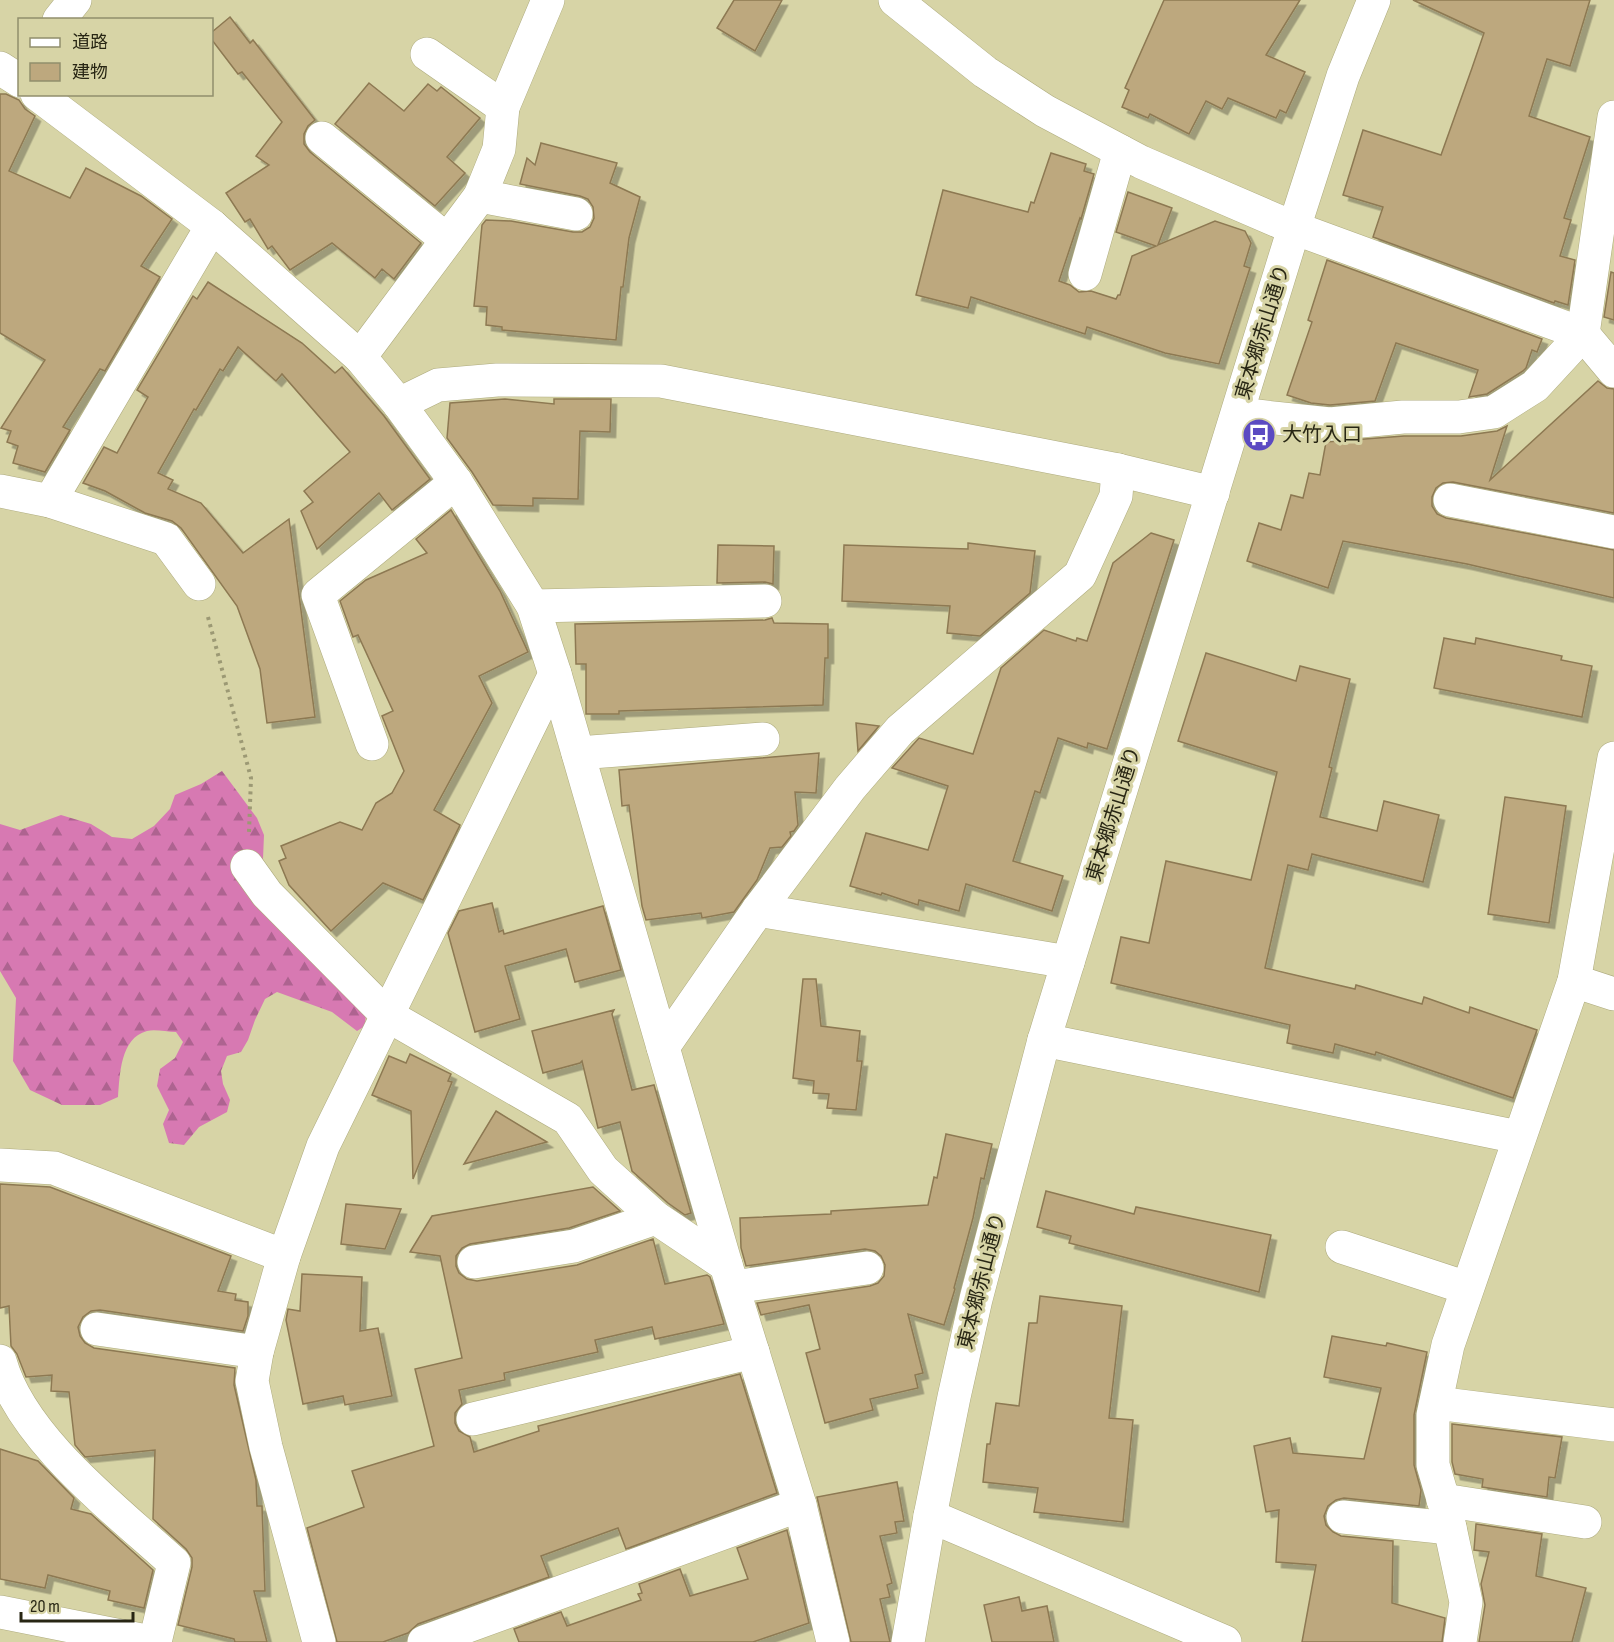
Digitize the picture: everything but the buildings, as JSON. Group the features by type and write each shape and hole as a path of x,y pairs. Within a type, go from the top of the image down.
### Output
{"street":[{"path":"61,18 75,0"},
{"path":"360,357 480,196 499,149 503,107 548,0"},
{"path":"895,0 985,72 1045,111 1120,151 1294,228 1583,334 1614,371"},
{"name":"東本郷赤山通り","path":"908,1642 930,1516 976,1299 1044,1040 1294,228 1368,2"},
{"path":"427,54 503,107"},
{"path":"42,96 212,226 360,357 456,482 532,606 555,674 730,1276 800,1505 833,1642"},
{"path":"1238,414 1330,424 1403,417 1459,417 1494,412 1535,386 1583,334 1614,117"},
{"path":"322,138 447,240"},
{"path":"1085,274 1120,151"},
{"path":"480,196 576,214"},
{"path":"50,501 212,226"},
{"path":"399,405 438,385 497,380 661,381 1118,470 1213,494"},
{"path":"663,1047 758,910 850,788 900,730 1080,574 1116,496 1118,470"},
{"path":"372,744 318,595 456,482"},
{"path":"0,491 50,501 165,539 199,584"},
{"path":"1450,500 1614,532"},
{"path":"532,606 765,601"},
{"path":"319,1642 266,1447 252,1381 257,1352 284,1256 323,1146 555,674"},
{"path":"578,753 763,739"},
{"path":"1460,1642 1466,1602 1433,1465 1433,1415 1448,1345 1518,1137 1574,981 1614,758"},
{"path":"247,866 267,894 387,1014 568,1119 603,1170 656,1218 730,1276 867,1268"},
{"path":"758,910 1068,962"},
{"path":"1574,981 1614,994"},
{"path":"1044,1040 1518,1137"},
{"path":"0,1165 54,1168 284,1256"},
{"path":"474,1262 574,1246 656,1218"},
{"path":"1342,1247 1467,1288"},
{"path":"97,1329 257,1352"},
{"path":"473,1419 753,1352"},
{"path":"0,1361 5,1381 39,1435 83,1480 174,1563 153,1642 60,1633 0,1612"},
{"path":"1436,1403 1614,1425"},
{"path":"424,1642 800,1505"},
{"path":"1343,1516 1446,1514 1585,1522"},
{"path":"930,1516 1225,1642"}],"path":[{"path":"199,584 251,778 247,866"}],"green space":[{"path":"222,771 257,818 264,835 263,859 270,914 366,1012 365,1026 357,1031 332,1012 277,992 265,999 241,1052 227,1056 221,1071 223,1084 230,1100 227,1112 199,1127 184,1145 169,1143 163,1124 169,1110 157,1086 160,1069 175,1058 183,1042 176,1032 147,1031 131,1041 123,1058 118,1097 100,1105 62,1105 30,1090 13,1061 16,998 0,971 0,824 20,830 61,815 91,824 112,837 132,839 154,826 170,809 175,795 201,784"}],"place":[{"name":"大竹入口","path":"1259,435"}]}
